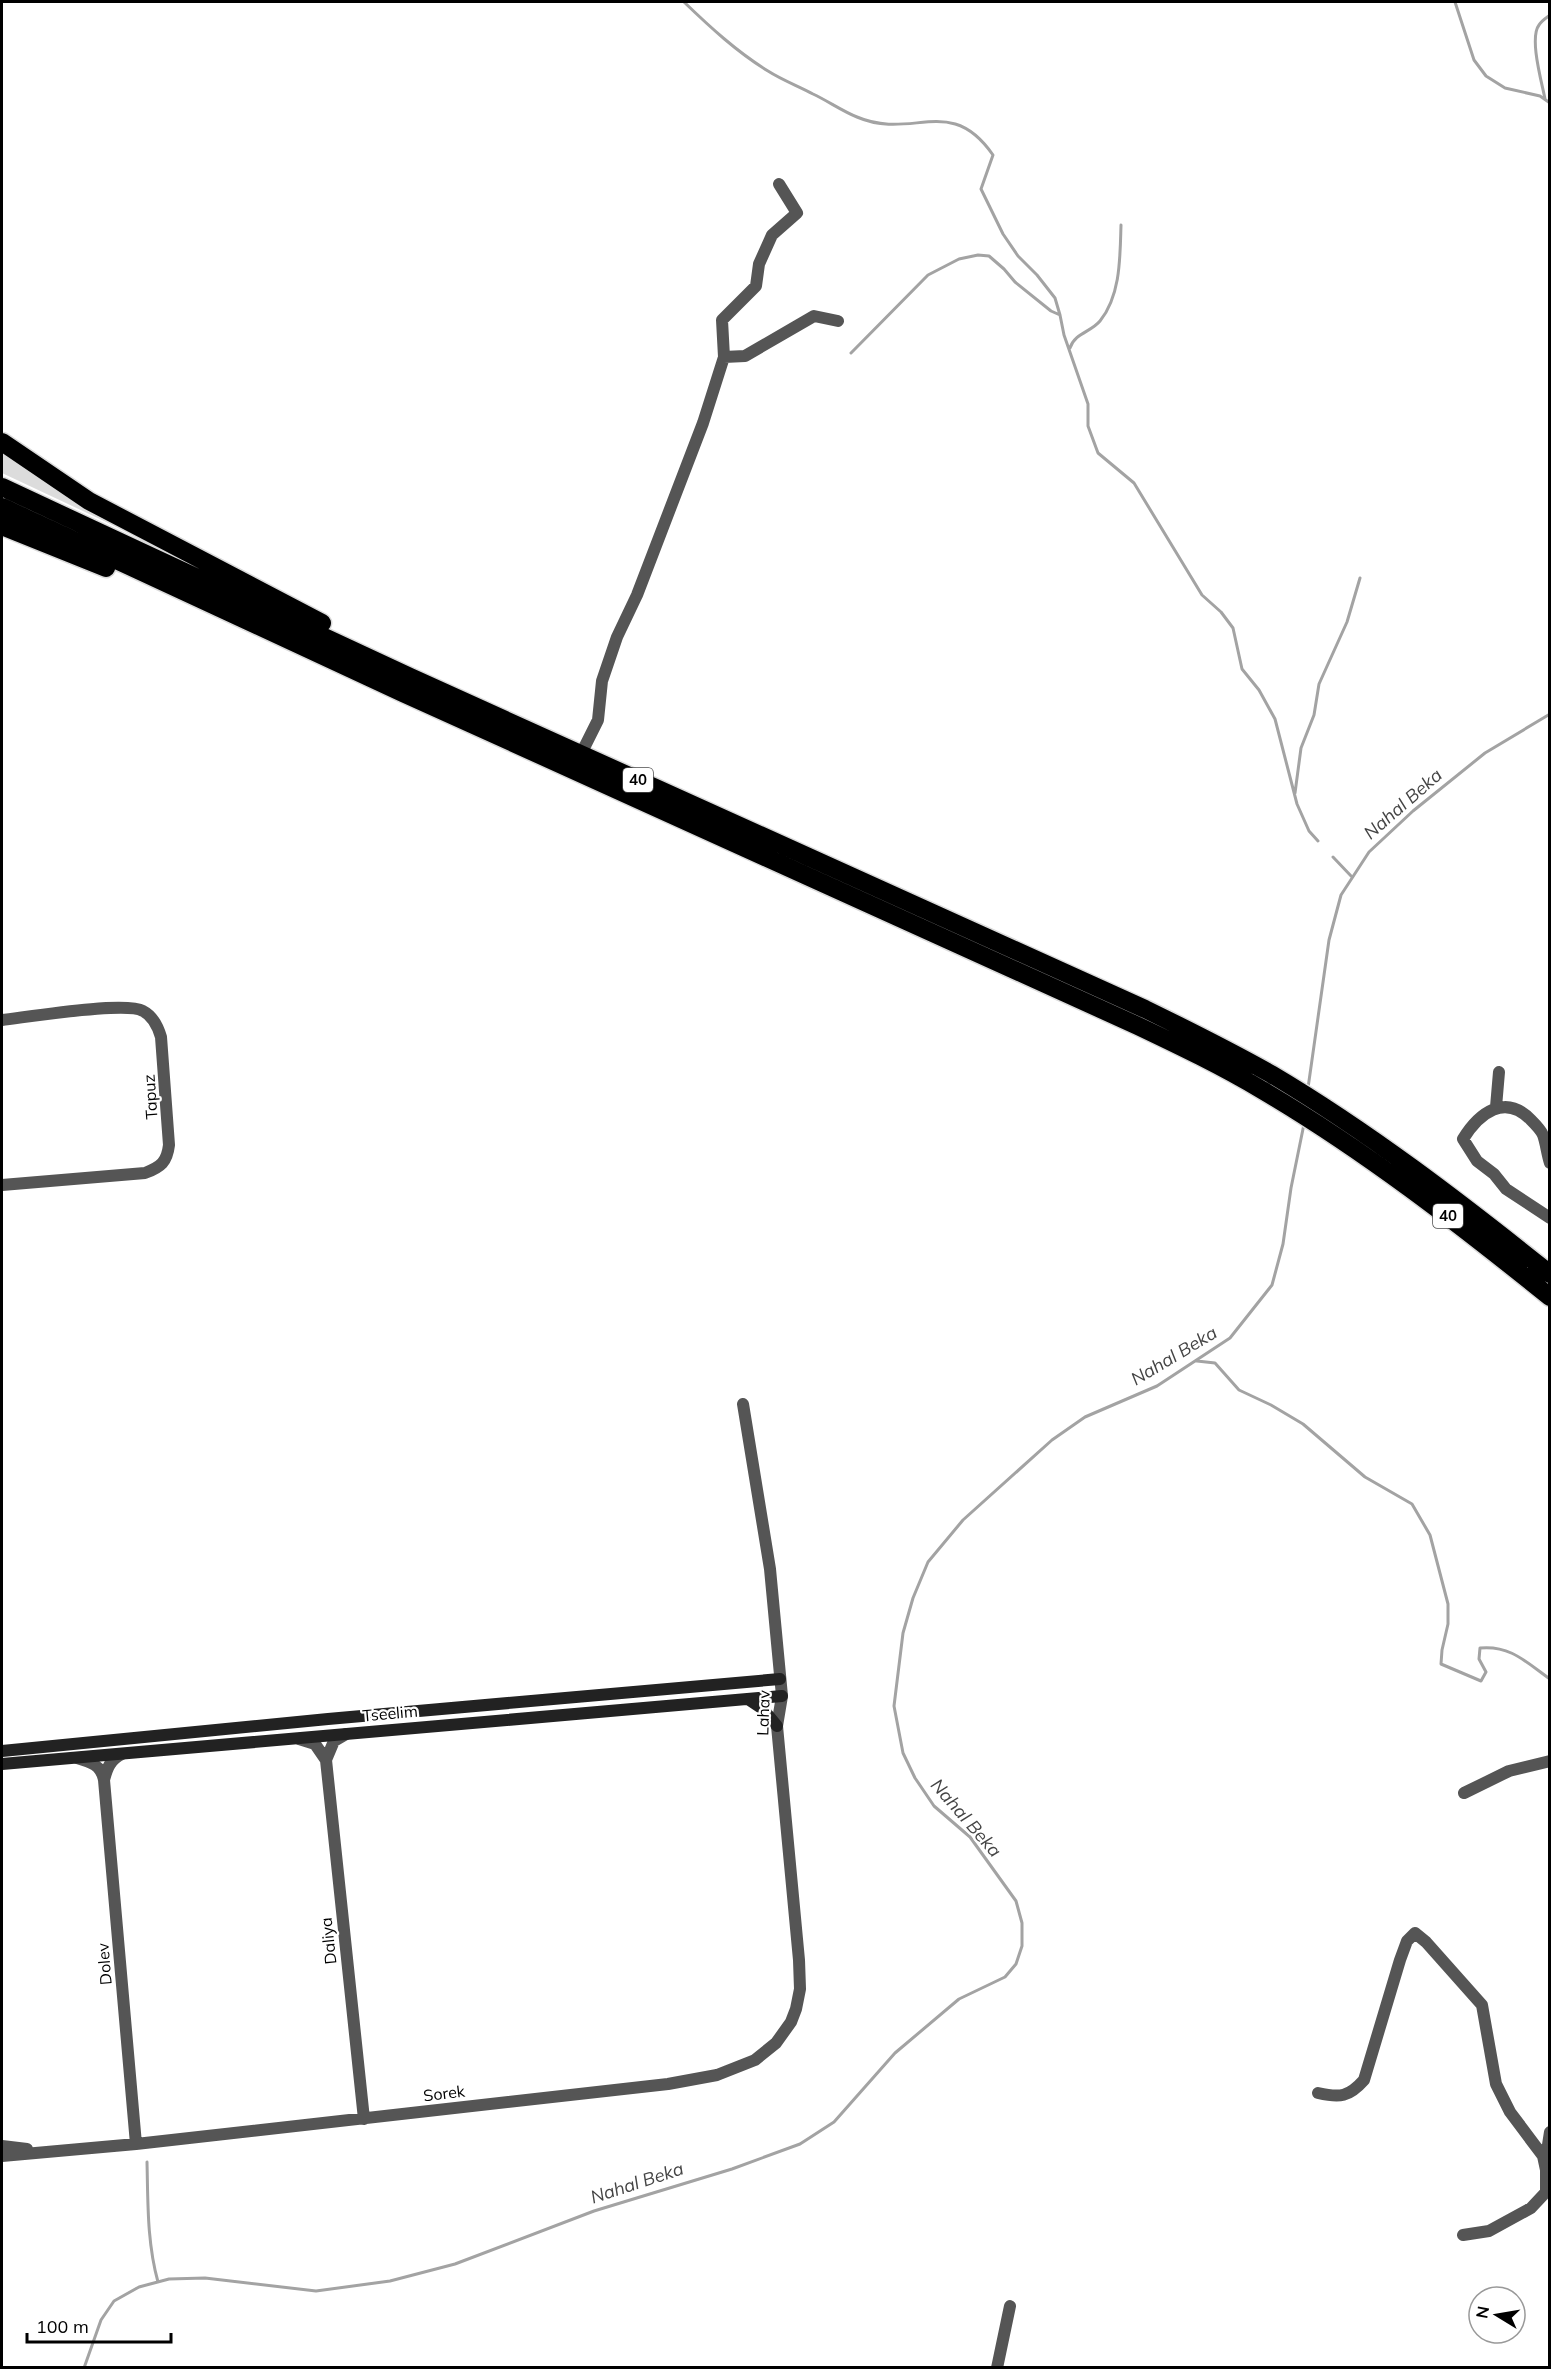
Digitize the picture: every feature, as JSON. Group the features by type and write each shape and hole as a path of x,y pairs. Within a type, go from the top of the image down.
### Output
{"highway":[{"path":"2,442 89,501 518,726"},
{"name":"40","path":"2,487 518,726 1145,1009 1216,1044 1342,1141 1461,1226 1550,1297"},
{"name":"40","path":"2,507 1208,1060 1269,1084 1347,1123 1472,1212 1550,1274"},
{"path":"2,526 310,650"}],"street":[{"path":"581,754 598,720 602,681 613,648 667,520 703,423 724,357 722,320 756,286 759,264 772,235 797,213 779,184"},
{"path":"724,357 745,356 814,316 838,321"},
{"name":"Tapuz","path":"2,1020 123,1006 143,1010 157,1025 161,1037 170,1145 167,1159 159,1168 145,1173 2,1185"},
{"path":"1496,1107 1499,1072"},
{"path":"1550,1163 1543,1134 1521,1110 1496,1107 1477,1122 1463,1139 1477,1161 1494,1174 1506,1189 1550,1218"},
{"name":"Lahav","path":"743,1404 770,1569 782,1696 777,1726 800,1989"},
{"name":"Tseelim","path":"2,1751 328,1719 780,1679"},
{"name":"Tseelim","path":"2,1764 782,1696"},
{"path":"748,1699 763,1709 777,1726"},
{"path":"326,1760 334,1741 348,1733"},
{"path":"295,1738 315,1744 326,1760"},
{"path":"104,1780 114,1758 122,1754"},
{"path":"75,1758 92,1762 99,1767 104,1780"},
{"name":"Daliya","path":"326,1760 364,2119"},
{"path":"1464,1793 1509,1771 1550,1761"},
{"name":"Dolev","path":"104,1780 136,2145"},
{"path":"1318,2093 1338,2096 1353,2092 1364,2080 1400,1960 1407,1941 1415,1933 1426,1942 1482,2005 1496,2084 1510,2112 1543,2156 1546,2170 1546,2192 1531,2208 1489,2231 1463,2235"},
{"name":"Sorek","path":"2,2157 136,2145 668,2084 731,2071 755,2060 776,2043 791,2022 800,1989"},
{"path":"1543,2156 1550,2133"},
{"name":"Sorek","path":"2,2146 46,2152"},
{"path":"997,2367 1010,2306"}],"shaded area":[{"path":"2,449 183,558 2,473"}],"waterway":[{"path":"684,2 745,56 779,77 851,115 877,123 946,122 961,126 977,137 993,155 981,189 1003,234 1018,256 1055,298 1060,315"},
{"path":"1455,2 1474,60 1486,76 1505,88 1540,96 1550,103"},
{"path":"1545,99 1535,40 1539,25 1550,15"},
{"path":"1070,348 1079,336 1100,321 1112,299 1118,275 1121,225"},
{"path":"851,353 928,275 959,259 978,255 989,256 1015,282 1051,311 1060,315 1064,335 1088,404 1088,426 1098,453 1134,483 1202,595 1221,612 1233,628 1242,669 1259,690 1275,719 1297,804 1309,831 1318,841"},
{"path":"1295,793 1301,748 1314,715 1319,684 1347,622 1360,578"},
{"name":"Nahal Beka","path":"1308,1088 1329,940 1341,895 1369,852 1413,811 1485,753 1550,714"},
{"path":"1333,857 1352,877"},
{"name":"Nahal Beka","path":"84,2368 101,2320 114,2301 139,2287 169,2279 205,2278 316,2291 390,2281 455,2264 594,2211 732,2169 800,2144 834,2122 895,2053 959,1999 1005,1977 1016,1964 1022,1946 1022,1923 1016,1901 970,1837 934,1806 915,1778 903,1753 894,1706 903,1633 913,1598 928,1562 963,1520 1052,1440 1085,1417 1157,1386 1230,1338 1272,1285 1283,1244 1304,1124"},
{"path":"1197,1361 1215,1363 1239,1390 1303,1424 1365,1477 1412,1504 1430,1535 1448,1604 1448,1624 1441,1664 1481,1681 1486,1672 1479,1659 1480,1648 1500,1649 1517,1656 1550,1679"},
{"path":"147,2162 150,2237 158,2282"}]}
